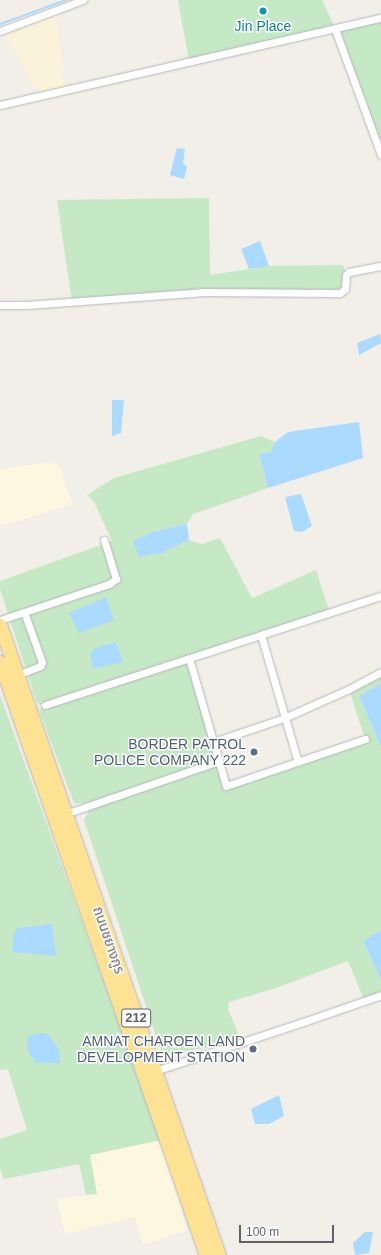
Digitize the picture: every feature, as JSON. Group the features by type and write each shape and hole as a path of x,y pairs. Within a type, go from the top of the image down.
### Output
{"highway":[{"name":"ถนนชยางกูร","path":"0,625 17,675 48,782 206,1255"},
{"name":"ถนนชยางกูร","path":"0,662 48,782 65,814 219,1255"}],"street":[{"path":"0,31 83,0"},
{"path":"0,105 381,18"},
{"path":"335,28 381,155"},
{"path":"0,305 27,305 202,292 340,293 345,289 346,275 349,272 381,266"},
{"path":"0,620 109,584 116,579 104,540"},
{"path":"45,705 381,596"},
{"path":"17,675 40,666 42,662 24,612"},
{"path":"261,635 298,762"},
{"path":"189,658 226,786 365,739"},
{"path":"213,742 284,718 349,689 381,672"},
{"path":"65,814 219,761"},
{"path":"155,1071 381,995"}],"shaded area":[{"path":"51,462 59,466 72,504 15,522 0,525 0,469"},
{"path":"161,1140 187,1230 143,1245 135,1217 65,1234 57,1199 97,1194 89,1155"}],"green space":[{"path":"178,0 322,0 335,28 381,18 381,155 335,29 189,61"},
{"path":"209,198 210,275 269,266 343,265 346,275 345,289 72,302 57,200"},
{"path":"261,436 275,442 271,452 259,455 268,488 193,514 187,524 155,531 162,553 189,540 202,544 220,538 252,598 316,570 330,613 190,658 226,786 365,739 349,689 381,672 381,683 359,696 381,747 381,930 363,941 381,980 381,995 364,1000 348,961 276,988 229,1002 228,1009 242,1043 162,1054 84,820 93,804 74,803 39,710 45,705 37,703 0,589 0,581 112,541 94,502 87,495 114,478"},
{"path":"0,695 161,1140 90,1155 97,1194 86,1195 79,1164 4,1179 0,1168 0,1139 27,1130 8,1069 0,1070"}],"sand":[{"path":"56,11 65,90 40,97 3,30"}],"water":[{"path":"177,148 185,149 183,163 187,167 184,179 170,175"},
{"path":"260,241 269,266 249,269 241,249"},
{"path":"380,334 381,343 359,355 357,343"},
{"path":"112,400 124,400 121,433 112,436"},
{"path":"359,422 363,458 268,488 259,454 271,452 275,442 288,432"},
{"path":"301,494 312,526 302,532 294,531 285,497"},
{"path":"187,524 189,540 162,553 139,557 133,541 155,531"},
{"path":"106,597 114,620 79,633 69,613"},
{"path":"116,642 123,662 93,669 90,654 94,649"},
{"path":"381,683 381,747 359,696"},
{"path":"52,924 56,956 12,952 14,933 18,928"},
{"path":"381,930 381,980 363,941"},
{"path":"39,1033 48,1034 59,1050 60,1063 36,1063 28,1051 27,1037"},
{"path":"279,1095 284,1116 269,1124 255,1124 251,1109"},
{"path":"365,1232 373,1232 369,1253 355,1255 353,1243"}],"waterway":[{"path":"0,24 66,0"}],"place":[{"name":"Jin Place","path":"263,11"},
{"name":"BORDER PATROL POLICE COMPANY 222","path":"254,752"},
{"name":"AMNAT CHAROEN LAND DEVELOPMENT STATION","path":"253,1049"}]}
